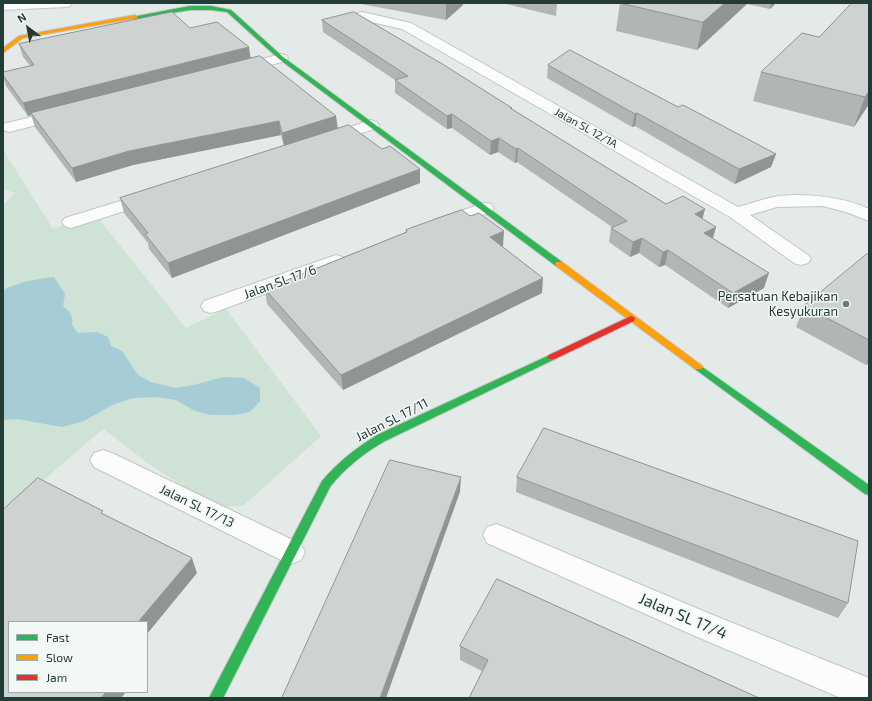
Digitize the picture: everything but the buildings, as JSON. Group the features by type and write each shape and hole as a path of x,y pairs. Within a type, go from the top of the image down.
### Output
{"street":[{"path":"3,6 66,3"},
{"path":"3,51 21,38 36,34 190,8 211,8 229,12 281,58 371,126 485,208 631,319 869,490"},
{"name":"Jalan SL 12/1A","path":"362,16 406,26 736,212 801,259"},
{"path":"228,71 281,58"},
{"path":"9,127 77,110"},
{"path":"311,145 371,126"},
{"path":"71,222 169,191"},
{"path":"736,212 776,202 823,201 855,209 869,216"},
{"path":"426,229 485,208"},
{"name":"Jalan SL 17/6","path":"211,306 352,256"},
{"name":"Jalan SL 17/11","path":"216,698 326,484 348,460 363,448 631,319"},
{"name":"Jalan SL 17/13","path":"103,460 291,552"},
{"name":"Jalan SL 17/4","path":"497,535 698,623 869,694"}],"green space":[{"path":"3,150 53,229 95,214 186,328 226,309 321,436 243,506 214,507 149,464 103,429 3,515 3,205 15,193 3,189"}],"water":[{"path":"54,277 65,294 63,306 68,310 72,319 72,325 78,333 97,332 108,337 111,346 122,351 138,375 151,382 176,388 223,377 244,378 260,388 260,401 250,412 235,415 211,415 195,411 176,400 156,397 133,398 112,405 84,421 62,427 17,419 3,420 3,290 28,281"}],"traffic: fast":[{"path":"135,17 190,8 211,8 229,11 281,58 559,264"},
{"path":"216,698 326,484 338,470 358,453 381,438 552,357"},
{"path":"698,367 869,491"}],"traffic: slow":[{"path":"3,51 21,37 135,17"},
{"path":"559,264 698,367"}],"traffic: jam":[{"path":"552,357 631,319"}],"place":[{"name":"Persatuan Kebajikan Kesyukuran","path":"846,304"}]}
